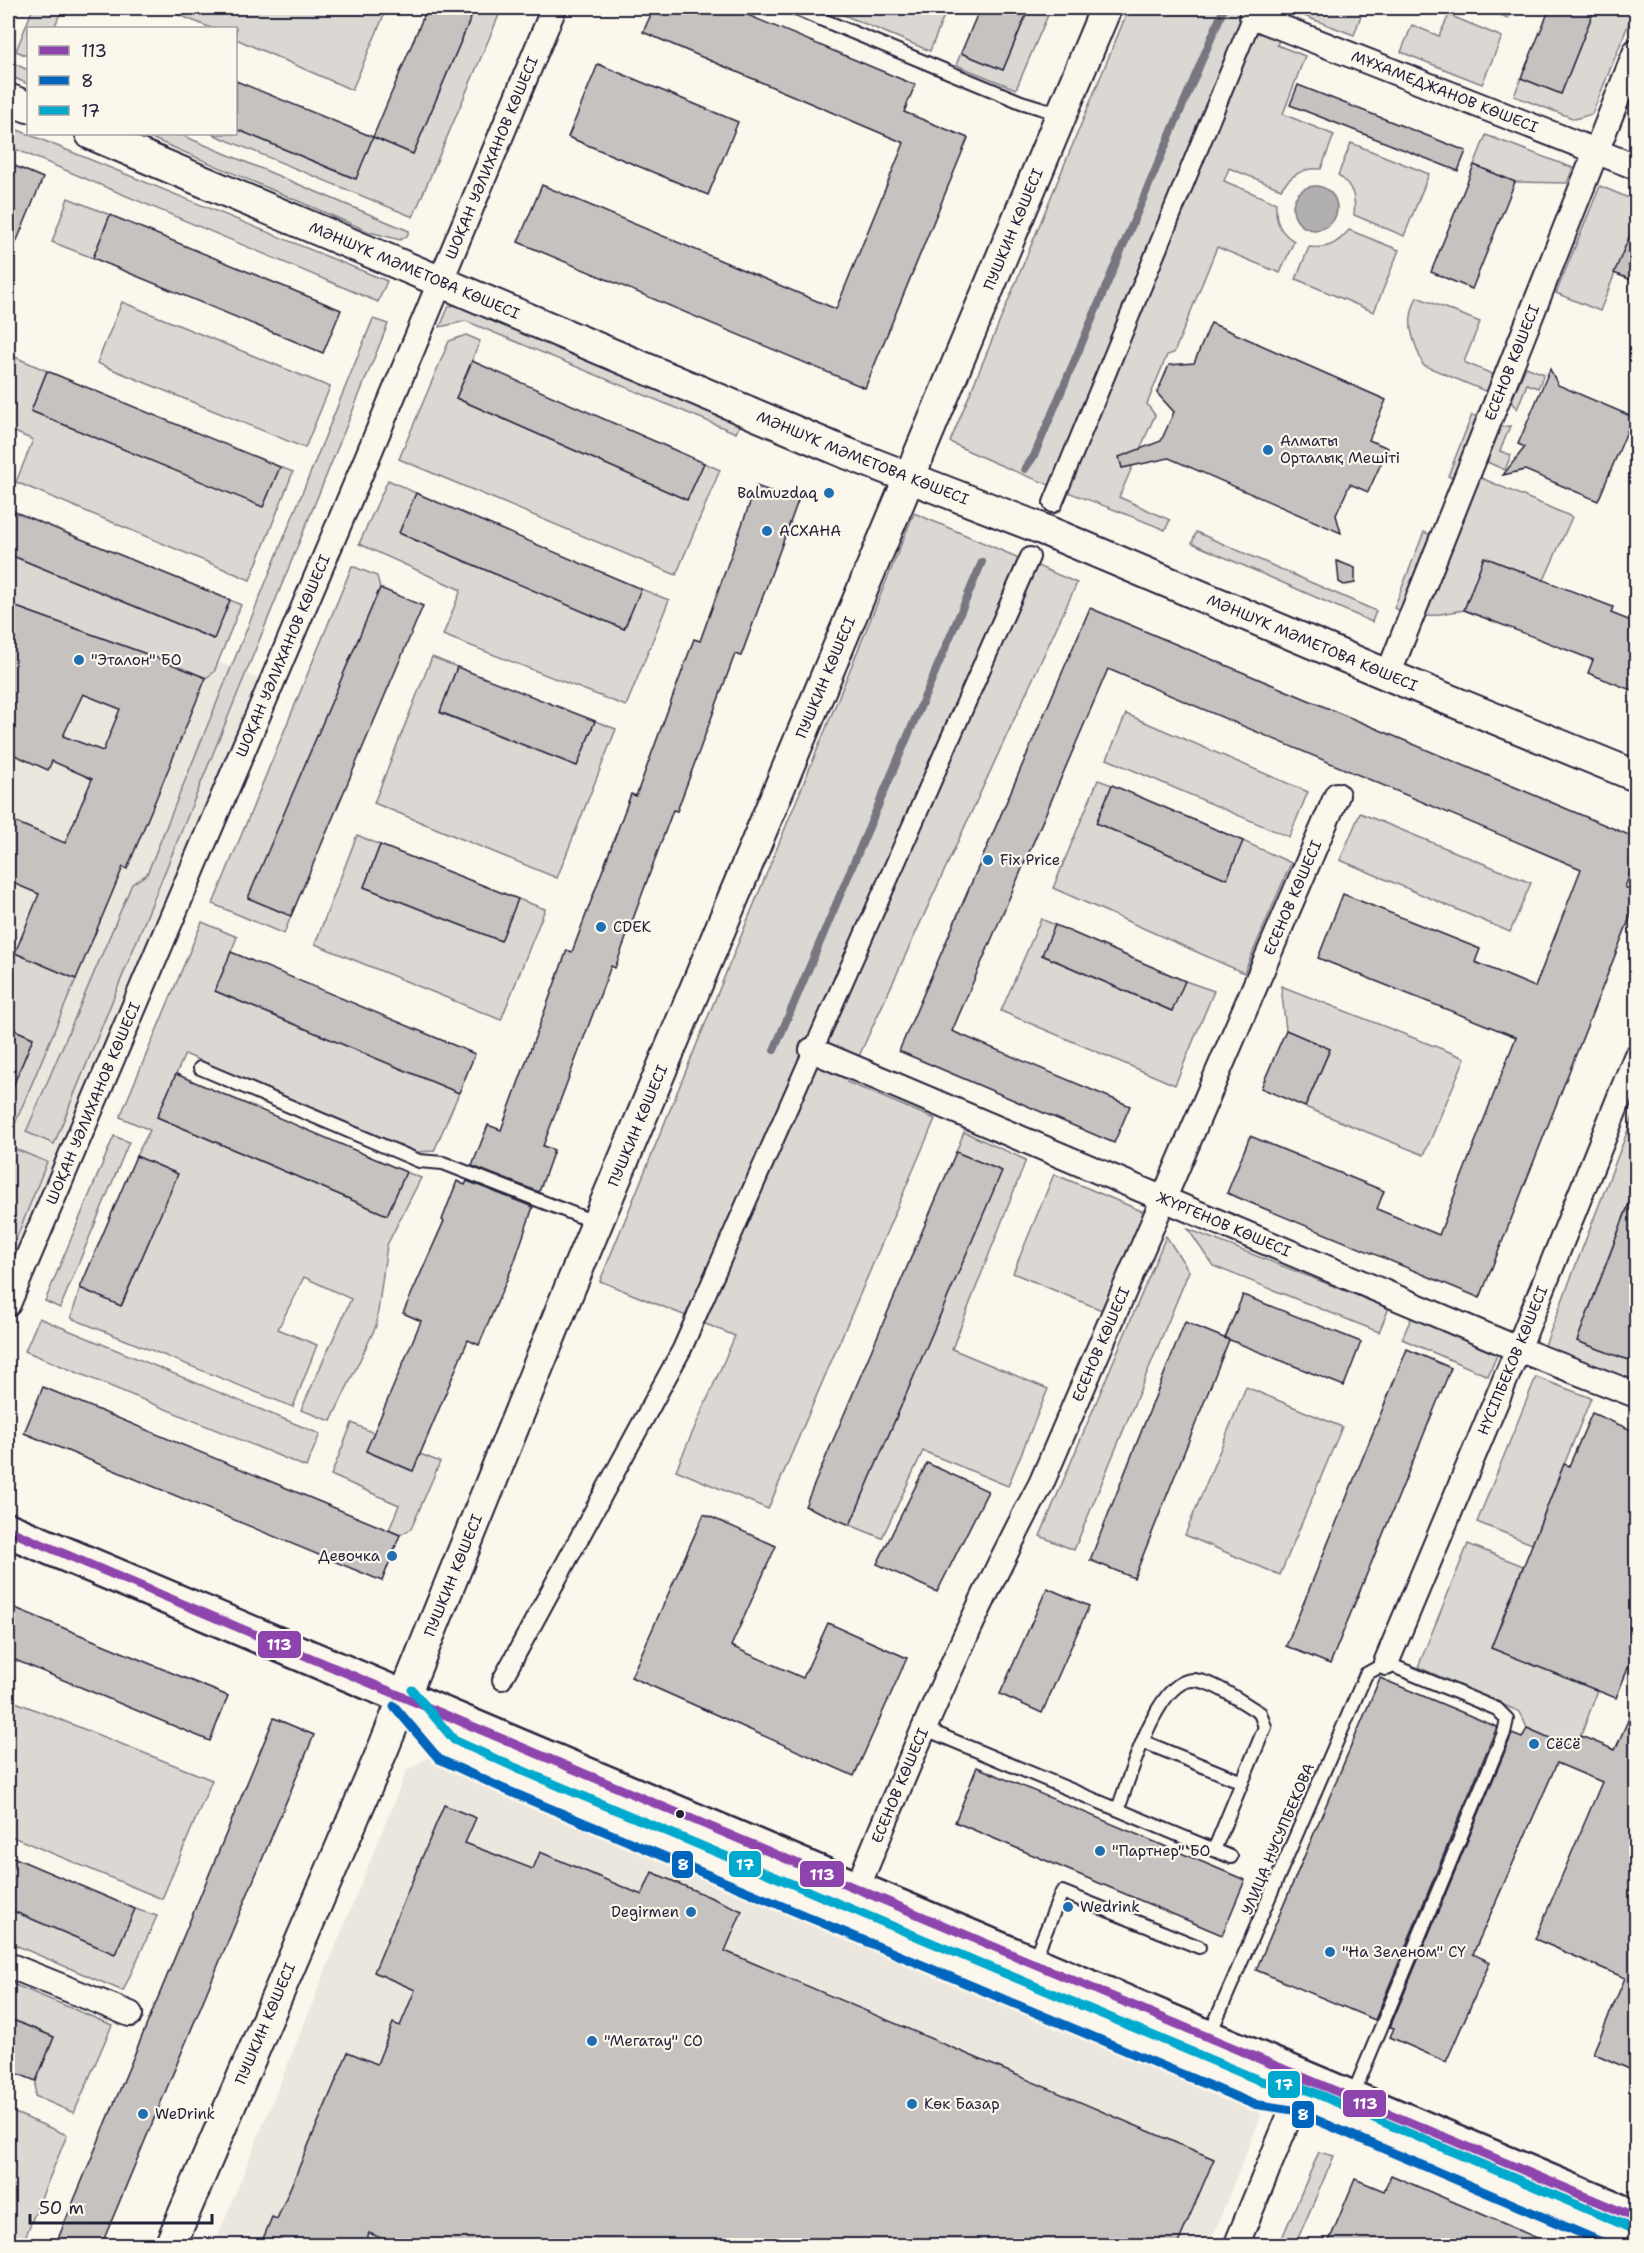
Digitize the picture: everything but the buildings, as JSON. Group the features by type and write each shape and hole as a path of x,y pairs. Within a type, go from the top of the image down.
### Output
{"main road":[{"path":"8,1530 1208,2037 1301,2088 1352,2097 1636,2218"}],"street":[{"name":"ШОҚАН УӘЛИХАНОВ КӨШЕСІ","path":"8,1304 442,280 554,8"},
{"name":"ПУШКИН КӨШЕСІ","path":"170,2246 404,1698 597,1223 1106,8"},
{"name":"МҰХАМЕДЖАНОВ КӨШЕСІ","path":"1254,12 1636,167"},
{"path":"1053,503 1254,12"},
{"name":"ЕСЕНОВ КӨШЕСІ","path":"1388,675 1636,51"},
{"path":"8,99 27,107"},
{"name":"МӘНШҮК МӘМЕТОВА КӨШЕСІ","path":"93,135 442,280 908,479 1052,533 1388,675 1636,776"},
{"path":"502,1680 682,1349 1030,557"},
{"name":"ЕСЕНОВ КӨШЕСІ","path":"857,1889 923,1728 993,1575 1041,1484 1337,795"},
{"name":"ЖҮРГЕНОВ КӨШЕСІ","path":"812,1050 1518,1348 1636,1395"},
{"name":"НҮСІПБЕКОВ КӨШЕСІ","path":"1386,1663 1518,1348 1636,1057"},
{"path":"8,1965 130,2014"},
{"path":"1236,2246 1301,2088"}],"lane":[{"path":"794,8 1021,102 1061,114"},
{"path":"200,1068 419,1161 443,1163 597,1223"},
{"path":"1352,2097 1504,1733 1507,1719 1497,1709 1386,1663"},
{"name":"УЛИЦА НУСУПБЕКОВА","path":"1208,2037 1366,1674 1386,1663"},
{"path":"1118,1809 1159,1704 1176,1686 1193,1680 1220,1690 1260,1713 1265,1727 1214,1850"},
{"path":"404,1698 447,1750 1258,2093 1301,2088 1636,2243"},
{"path":"923,1728 1231,1857"},
{"path":"1144,1742 1242,1782"},
{"path":"1033,1963 1062,1892 1199,1947"}],"shaded area":[{"path":"33,8 62,9 54,27 27,27 27,56 16,51"},
{"path":"162,8 387,8 352,90 237,39 237,27 209,27"},
{"path":"475,8 502,8 413,217 214,135 237,135 237,129 355,179 373,137 413,154"},
{"path":"827,8 947,8 930,51"},
{"path":"1029,8 1051,8 1016,89 956,65 961,53 1003,70"},
{"path":"1129,8 1356,8 1363,10 1354,35 1291,11 1277,45 1305,56 1283,114 1334,135 1321,169 1309,169 1298,173 1281,189 1229,168 1224,181 1276,203 1279,225 1294,241 1280,273 1217,247 1174,353 1167,355 1147,404 1155,415 1119,497 1170,520 1165,530 976,455 950,442"},
{"path":"1484,8 1513,8 1508,18"},
{"path":"1595,8 1635,8 1592,114 1575,119 1514,96 1521,78 1561,94"},
{"path":"1449,15 1502,37 1482,84 1401,52 1412,25 1439,36"},
{"path":"13,63 27,70 27,84 8,75"},
{"path":"8,126 387,281 378,302 8,146"},
{"path":"144,135 181,135 409,231 407,236 400,240 370,232"},
{"path":"1486,135 1573,168 1567,183 1515,182 1474,165"},
{"path":"1351,143 1429,174 1404,236 1354,215 1352,192 1347,183 1338,175"},
{"path":"1315,186 1324,187 1331,192 1336,199 1336,217 1331,224 1324,229 1315,230 1306,229 1299,224 1294,217 1293,208 1294,199 1299,192 1306,187"},
{"path":"1600,186 1636,201 1636,237 1630,235 1600,311 1556,293"},
{"path":"68,198 110,215 93,258 52,242"},
{"path":"1349,230 1399,250 1374,312 1296,279 1309,247 1332,244"},
{"path":"1417,297 1480,322 1464,362 1499,377 1492,394 1423,365 1411,331 1411,316"},
{"path":"122,302 330,387 305,448 97,363"},
{"path":"465,304 741,422 736,433 466,321 440,327 449,306"},
{"path":"373,319 388,324 54,1144 26,1132 132,884 147,874"},
{"path":"466,335 480,341 456,398 687,500 704,463 720,470 676,575 399,459 449,341"},
{"path":"8,354 47,371 31,411 263,506 280,467 293,472 250,580 16,482 33,440 8,429"},
{"path":"1526,367 1544,374 1538,388 1527,384 1517,409 1511,402"},
{"path":"1472,415 1482,418 1457,479 1448,476"},
{"path":"1510,426 1500,451 1511,455 1505,470 1487,462 1501,427"},
{"path":"1479,477 1572,517 1544,580 1484,557 1464,610 1422,617"},
{"path":"388,480 416,493 399,533 624,629 641,589 669,600 626,706 443,635 461,590 359,544"},
{"path":"914,513 1077,583 847,1082 935,1119 768,1509 676,1470 735,1336 600,1281"},
{"path":"1196,532 1376,611 1372,622 1192,543"},
{"path":"1424,532 1433,536 1403,612 1394,608"},
{"path":"8,554 213,639 230,600 241,605 214,672 206,678 8,604"},
{"path":"352,566 377,576 380,588 249,898 291,916 284,934 213,904"},
{"path":"8,573 261,680 8,1273"},
{"path":"432,657 457,667 440,713 577,766 595,721 616,729 557,878 374,803"},
{"path":"1126,714 1308,792 1289,837 1107,759"},
{"path":"1098,780 1112,785 1096,823 1227,879 1243,841 1291,863 1244,973 1053,888"},
{"path":"1360,813 1531,883 1510,932 1340,860"},
{"path":"357,835 380,845 364,887 501,941 518,899 545,909 501,1020 315,944"},
{"path":"1041,919 1055,925 1042,955 1171,1011 1185,981 1214,991 1175,1085 1001,1011"},
{"path":"202,922 237,937 215,991 459,1093 434,1151 417,1152 185,1054 157,1117 387,1215 406,1172 421,1178 387,1245 376,1326 331,1421 301,1410 351,1299 304,1277 278,1329 317,1345 293,1407 71,1318 80,1288 122,1305 177,1174 136,1156 150,1130 120,1117"},
{"path":"15,953 76,979 14,1126 8,1123 8,1098 33,1038 8,1027 8,956"},
{"path":"1281,986 1465,1058 1424,1155 1305,1107 1330,1050 1286,1030"},
{"path":"1636,1109 1636,1184 1577,1341 1636,1363 1636,1384 1544,1348"},
{"path":"964,1132 1026,1160 952,1349 1048,1389 1008,1486 923,1451 882,1538 850,1525 1001,1172 956,1152"},
{"path":"114,1136 129,1142 60,1308 45,1301"},
{"path":"8,1146 47,1162 8,1259"},
{"path":"1054,1174 1144,1212 1104,1311 1013,1273"},
{"path":"1188,1229 1389,1308 1379,1332 1213,1266"},
{"path":"1166,1236 1189,1271 1074,1550 1040,1536"},
{"path":"1412,1316 1498,1353 1488,1376 1402,1339"},
{"path":"39,1318 320,1434 306,1467 25,1351"},
{"path":"1536,1377 1591,1398 1532,1544 1477,1522"},
{"path":"1246,1387 1342,1427 1280,1575 1185,1535"},
{"path":"352,1423 374,1433 366,1451 412,1471 420,1454 440,1462 411,1529 400,1535 389,1530 399,1505 331,1475"},
{"path":"1468,1544 1523,1566 1491,1648 1598,1690 1577,1746 1565,1745 1527,1728 1520,1712 1418,1667"},
{"path":"8,1699 212,1780 162,1899 8,1835"},
{"path":"435,1754 1262,2114 1209,2245 214,2246 407,1770"},
{"path":"8,1909 115,1954 135,1909 157,1916 123,1991 8,1942"},
{"path":"8,1982 112,2025 74,2113 35,2096 36,2081 54,2037 8,2018"},
{"path":"8,2110 67,2135 22,2245 8,2245"},
{"path":"1319,2152 1334,2156 1295,2245 1279,2245"}],"waterway":[{"path":"1025,469 1034,456 1224,8"},
{"path":"774,1050 982,562"}],"transit line":[{"name":"113","path":"8,1530 1636,2218"},
{"name":"17","path":"412,1690 454,1740 514,1767 1261,2081 1301,2087 1636,2230"},
{"name":"8","path":"394,1706 439,1759 504,1789 1253,2104 1293,2110 1611,2246"}],"place":[{"name":"Алматы Орталық Мешіті","path":"1268,450"},
{"name":"Balmuzdaq","path":"829,493"},
{"name":"ACXAHA","path":"767,531"},
{"name":"\"Эталон\" БО","path":"79,660"},
{"name":"Fix Price","path":"988,860"},
{"name":"CDEK","path":"601,927"},
{"name":"Девочка","path":"392,1556"},
{"name":"СёСё","path":"1534,1744"},
{"name":"\"Партнер\" БО","path":"1100,1851"},
{"name":"Wedrink","path":"1068,1907"},
{"name":"Degirmen","path":"691,1912"},
{"name":"\"На Зеленом\" СҮ","path":"1330,1952"},
{"name":"\"Мегатау\" СО","path":"592,2041"},
{"name":"Көк Базар","path":"912,2104"},
{"name":"WeDrink","path":"143,2114"}]}
